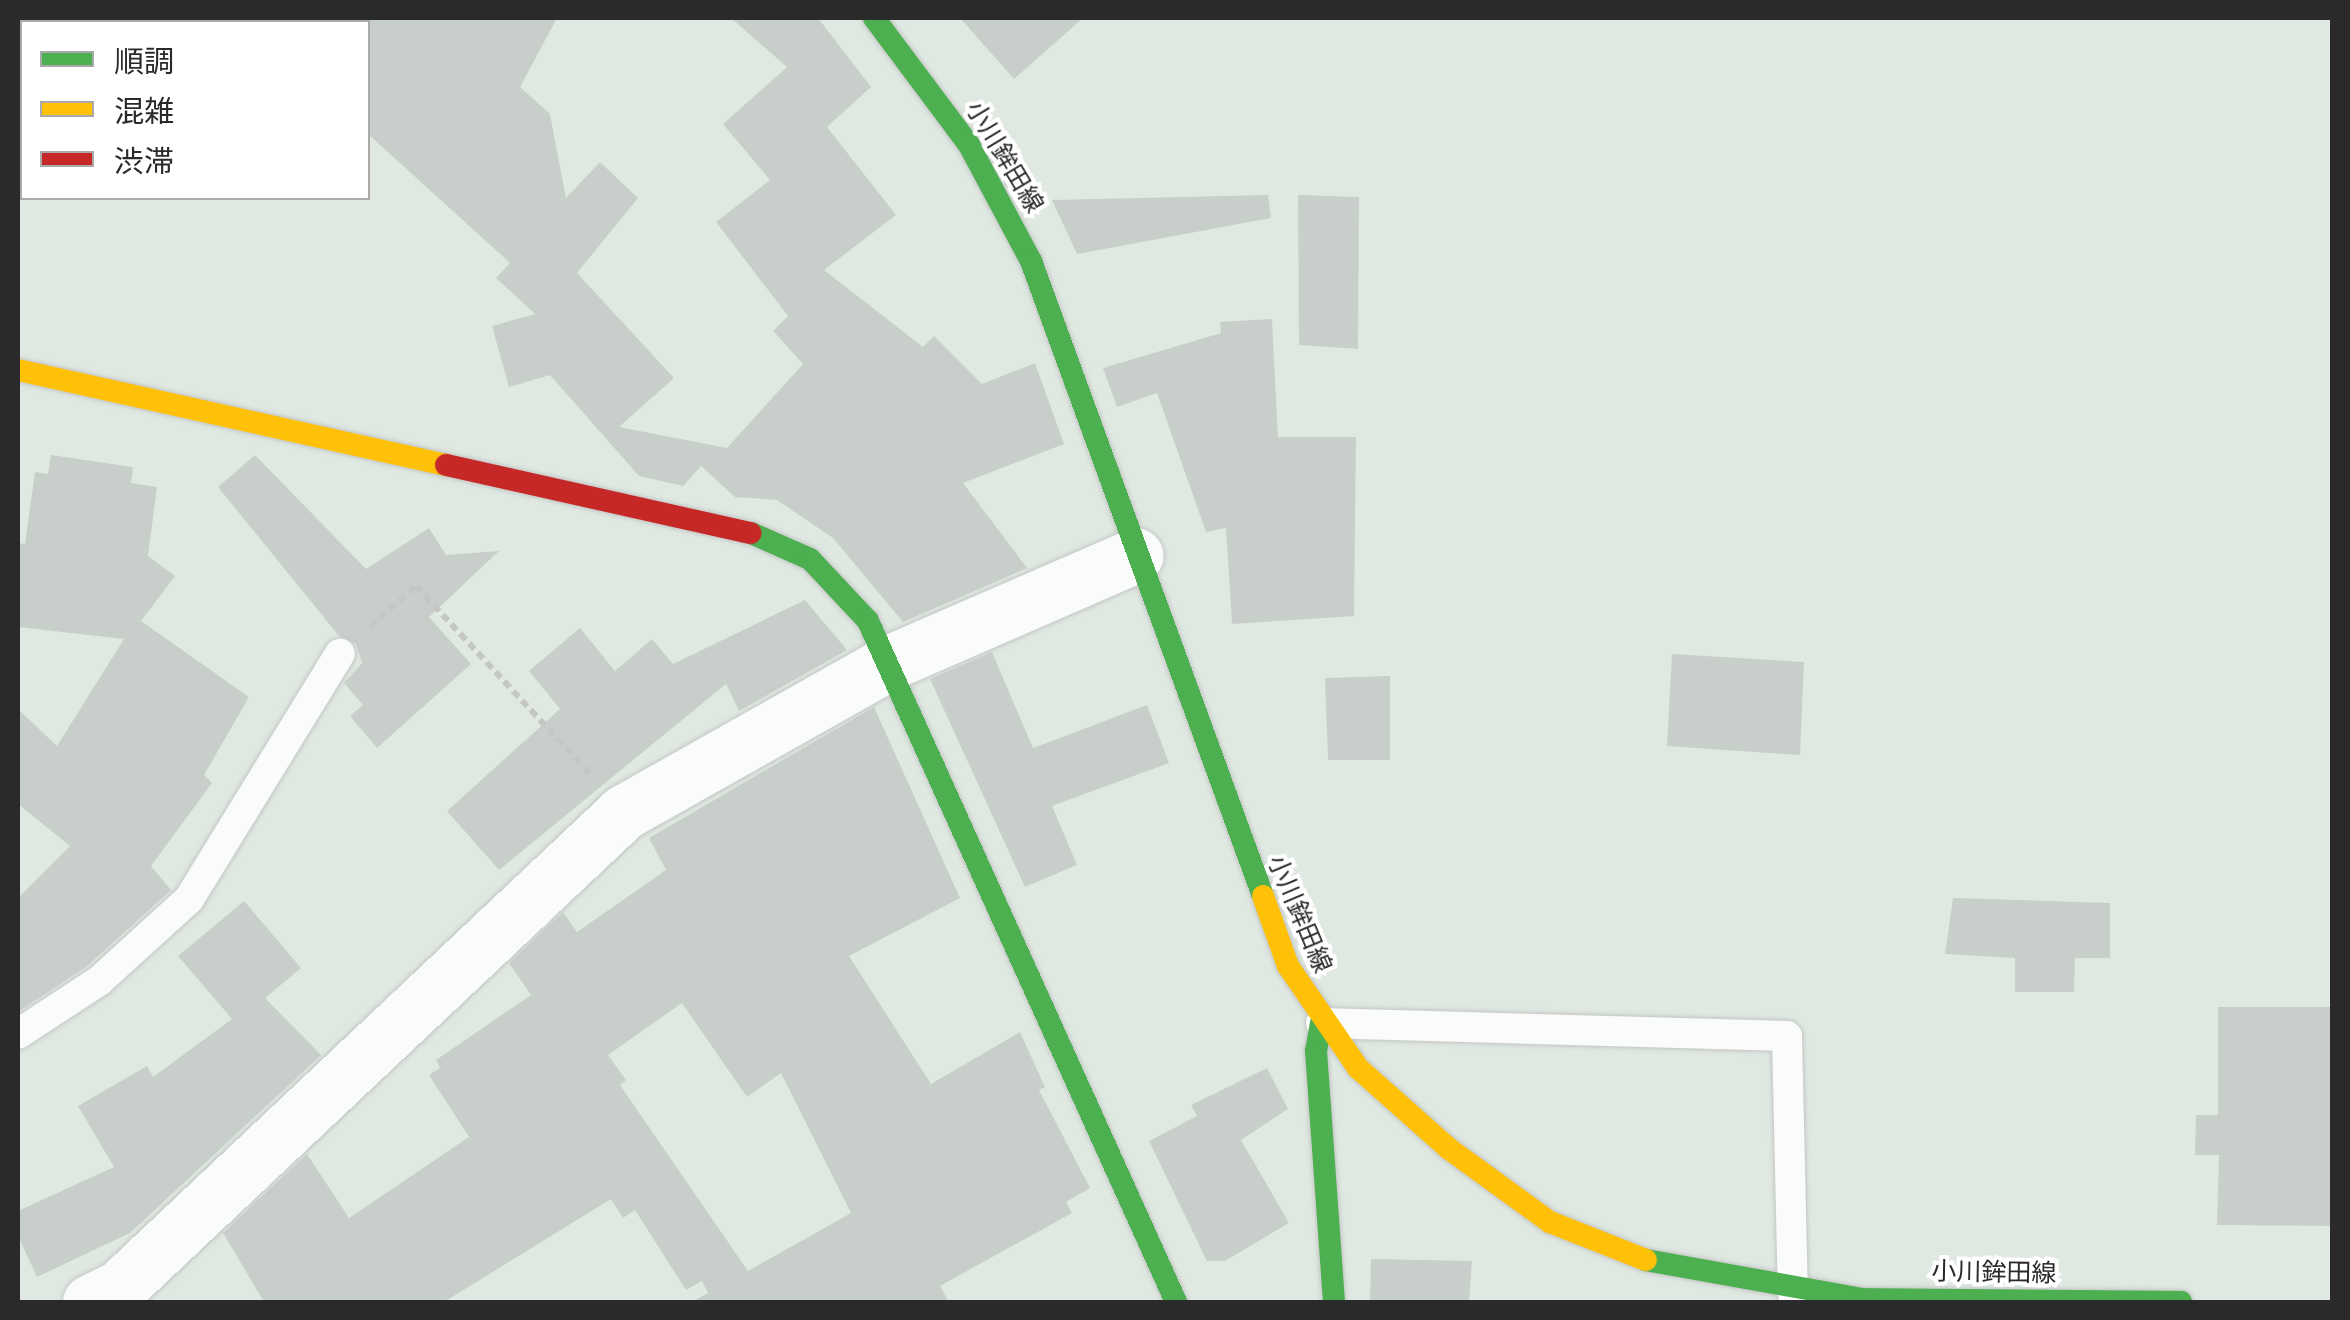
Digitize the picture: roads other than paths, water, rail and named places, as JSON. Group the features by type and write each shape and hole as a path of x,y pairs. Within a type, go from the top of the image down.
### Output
{"main road":[{"name":"小川鉾田線","path":"874,18 968,145 1016,230 1058,321 1136,555 1288,966 1322,1023 1398,1106 1550,1222 1670,1269 1793,1294 2182,1302"},
{"path":"18,370 778,539 842,587 888,663 1176,1302"},
{"path":"1322,1023 1316,1051 1334,1302"}],"street":[{"path":"90,1302 119,1288 624,812 888,663 1136,555"}],"lane":[{"path":"18,1034 99,981 189,899 340,654"},
{"path":"1322,1023 1787,1036 1793,1294"}]}
